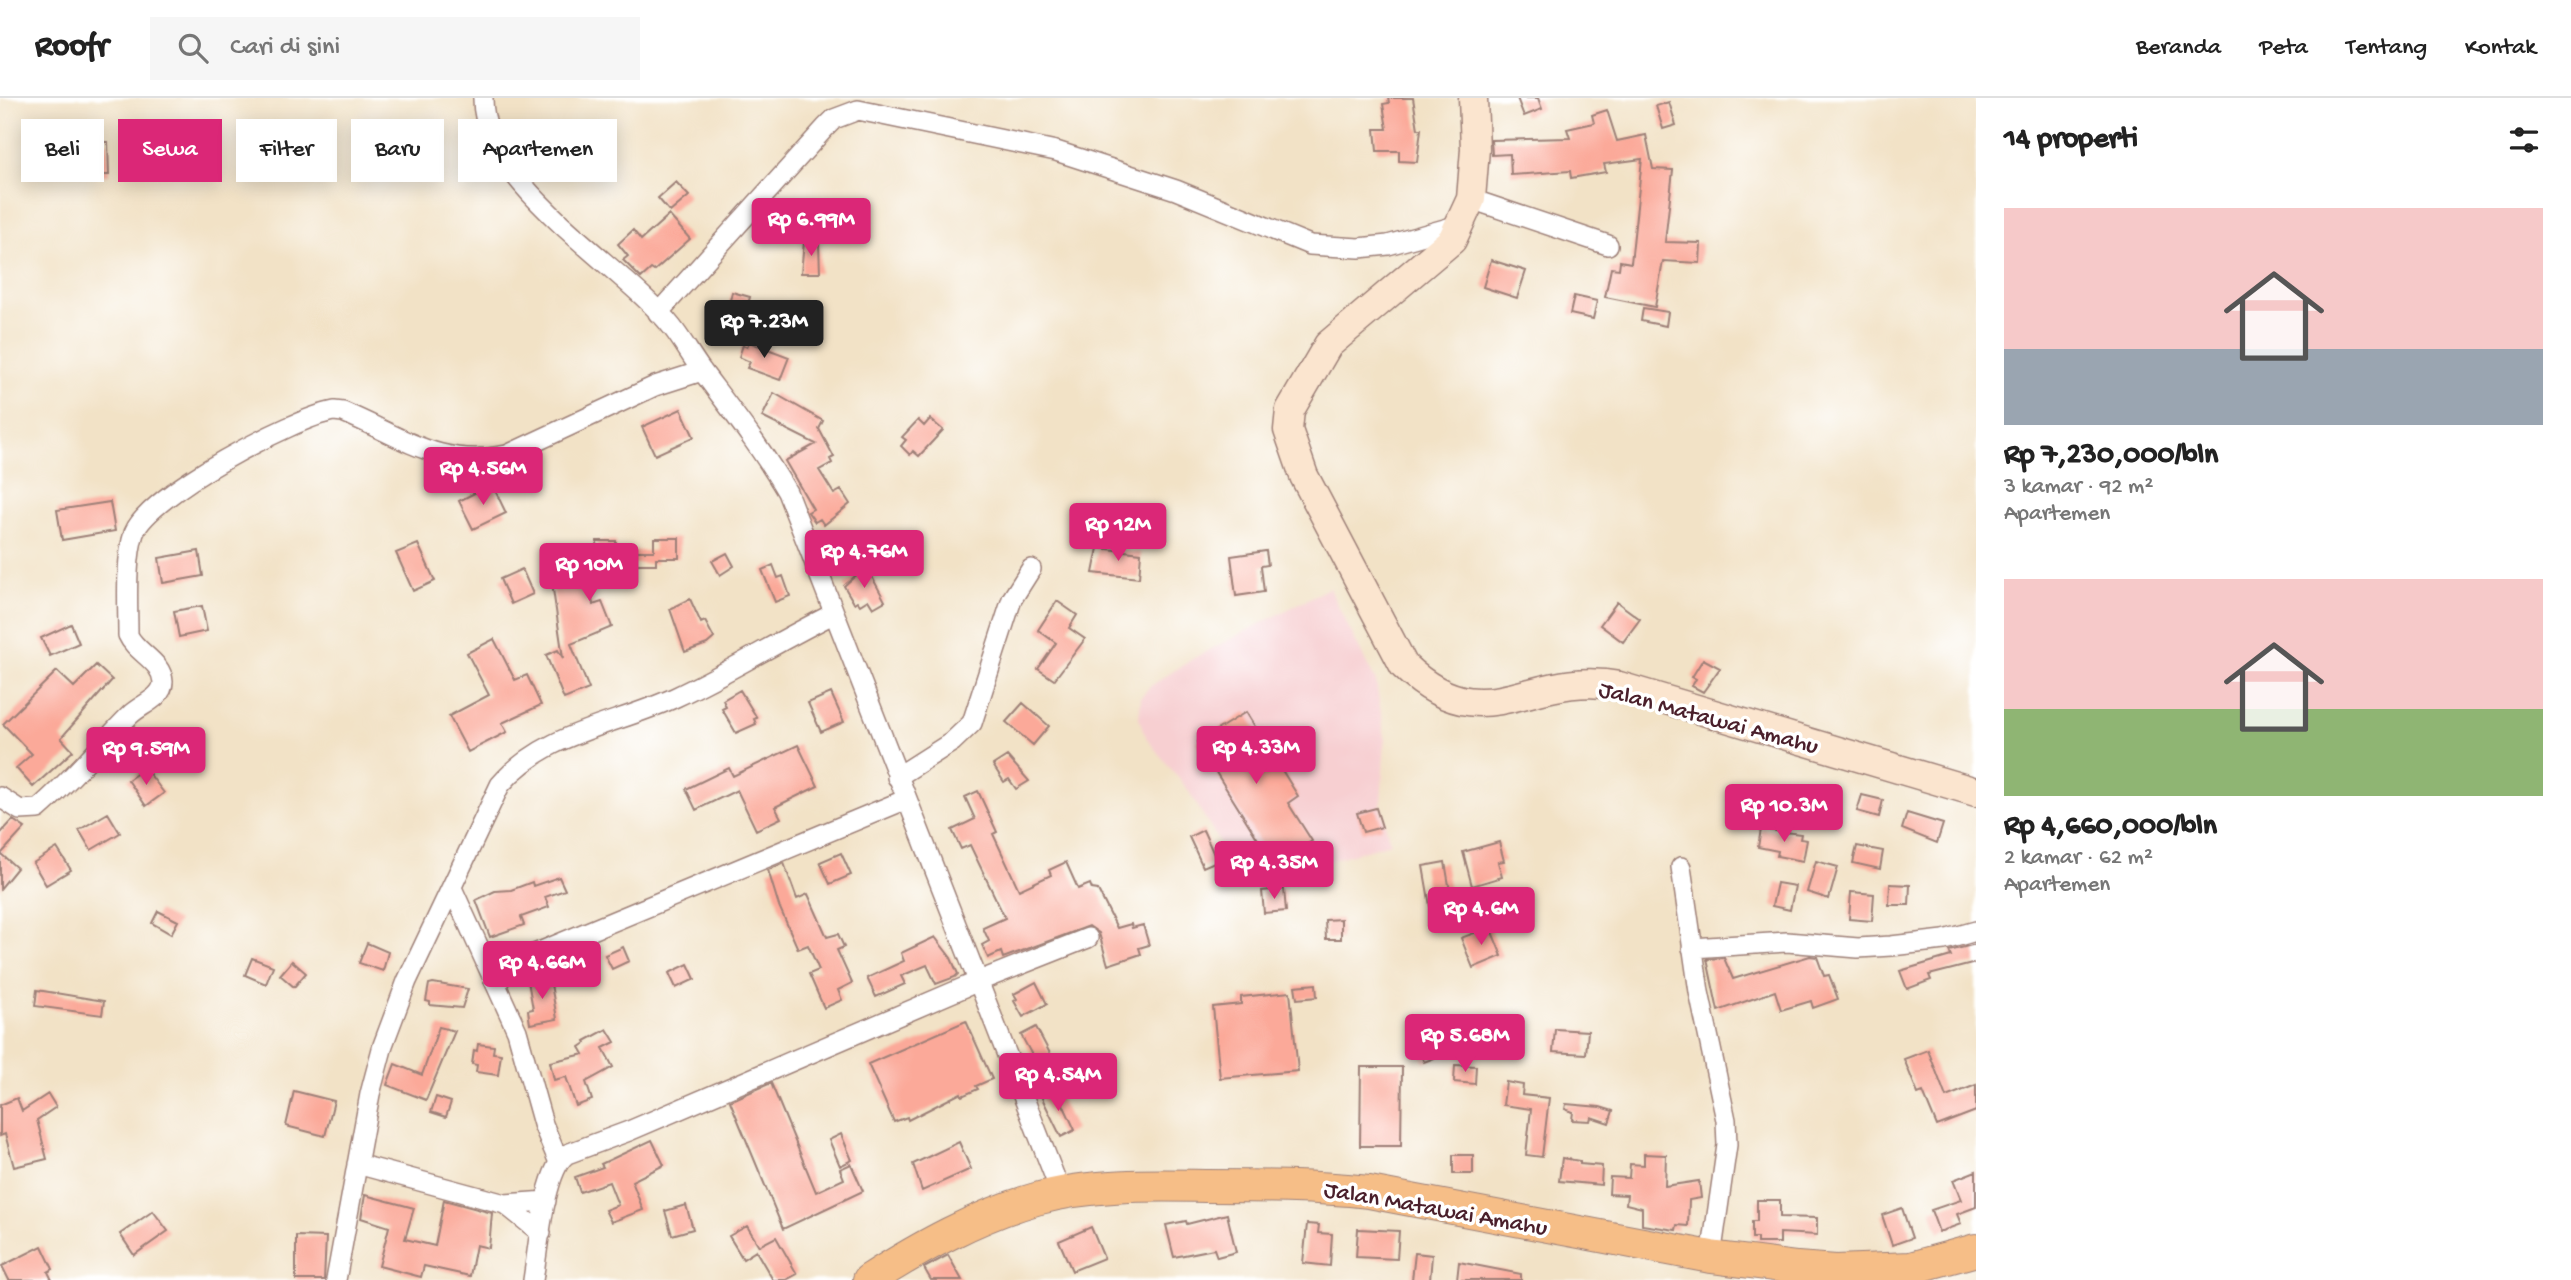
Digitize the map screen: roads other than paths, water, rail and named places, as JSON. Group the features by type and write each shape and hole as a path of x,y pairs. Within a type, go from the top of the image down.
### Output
{"highway":[{"name":"Jalan Matawai Amahu","path":"869,1280 965,1226 1035,1200 1061,1193 1152,1185 1312,1186 1369,1192 1712,1257 1797,1268 1877,1271 1911,1268 1976,1250"}],"main road":[{"name":"Jalan Matawai Amahu","path":"1473,98 1475,149 1471,199 1452,240 1328,345 1290,410 1288,430 1304,476 1404,666 1430,689 1445,696 1485,704 1562,683 1610,684 1976,792"}],"street":[{"path":"483,98 485,120 491,133 526,187 574,236 659,313 768,458 787,492 1061,1193"},
{"path":"659,313 825,128 834,119 858,110 1056,151 1176,190 1310,245 1359,248 1388,245 1459,225"},
{"path":"1471,199 1608,245"},
{"path":"0,797 20,810 38,809 131,714 158,695 163,679 159,670 132,643 128,635 130,568 135,531 160,503 232,456 265,437 334,411 448,458 485,459 507,455 655,386 702,371"},
{"path":"897,777 952,741 972,723 1012,599 1031,569"},
{"path":"336,1280 370,1094 383,1045 407,981 500,785 527,758 568,736 661,704 703,685 833,614"},
{"path":"496,984 506,970 525,958 846,827 907,799"},
{"path":"1681,867 1692,948 1726,1120 1727,1145 1712,1257"},
{"path":"452,888 517,1031 543,1124 558,1160 546,1201 533,1280"},
{"path":"1692,948 1787,942 1869,948 1944,940 1976,931"},
{"path":"558,1160 779,1069 979,981 1088,938"},
{"path":"357,1164 505,1204 546,1201"},
{"path":"505,1204 541,1233"}]}
